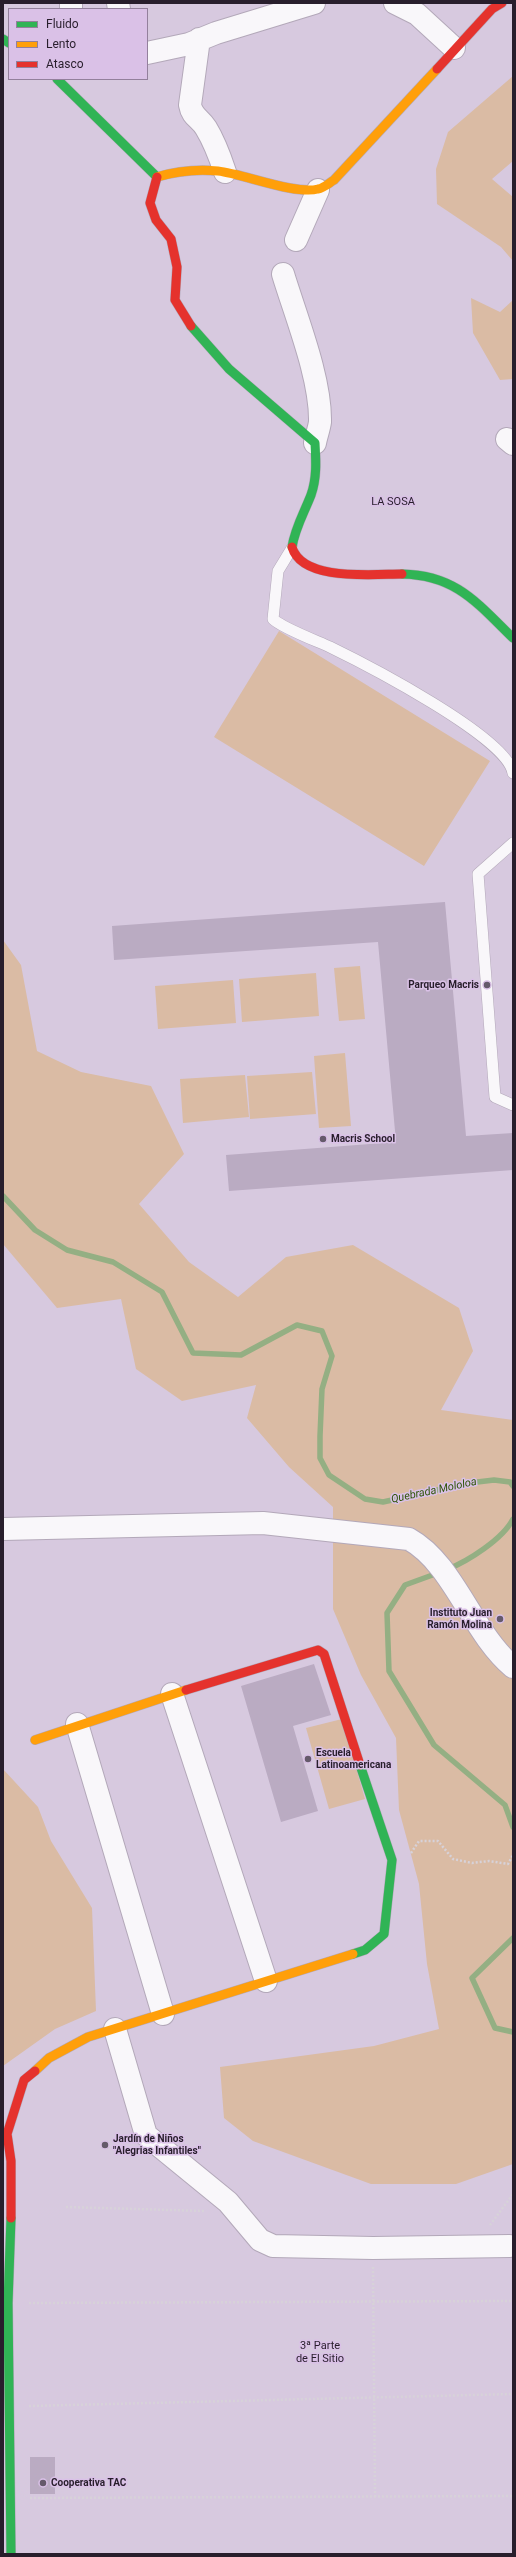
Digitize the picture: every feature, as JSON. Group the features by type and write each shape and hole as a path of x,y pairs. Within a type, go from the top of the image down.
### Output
{"street":[{"path":"148,53 199,39 314,3"},
{"path":"395,3 417,14 454,48"},
{"path":"296,240 318,190 334,180 454,48 492,9 502,3"},
{"path":"199,39 190,105 191,114 205,126 225,172"},
{"path":"58,80 157,177"},
{"path":"157,177 178,170 225,172 295,188 318,190"},
{"path":"157,177 150,203 156,220 171,239 177,267 176,300 194,332 229,368 315,443"},
{"path":"283,274 311,364 320,423 315,443 316,473 311,494 294,534 292,548 299,561 315,569 342,572 412,574 443,580 465,592 513,638"},
{"path":"3,1529 263,1523 409,1539 420,1545 438,1565 499,1655 513,1667"},
{"path":"11,2554 11,2406 7,2267 11,2161 5,2133 24,2080 49,2058 88,2037 365,1950 384,1934 392,1860 324,1654 318,1650 77,1724 35,1740"},
{"path":"172,1694 266,1981"},
{"path":"77,1724 163,2014"},
{"path":"115,2029 146,2135 228,2202 260,2240 273,2246 373,2248 510,2246"}],"lane":[{"path":"292,548 278,571 273,619 365,664 441,708 503,754 512,767 513,773"},
{"path":"513,843 478,874 495,1096 513,1104"}],"path":[{"path":"390,1875 406,1859 419,1841 438,1841 452,1859 472,1863 489,1861 508,1864 513,1855"},
{"path":"468,2246 495,2221 513,2194"},
{"path":"66,2206 236,2212"},
{"path":"373,2248 375,2497"},
{"path":"8,2303 513,2301"},
{"path":"11,2406 513,2394"},
{"path":"10,2498 513,2496"}],"shaded area":[{"path":"513,76 513,161 492,179 513,197 513,261 501,247 437,204 436,169 448,132"},
{"path":"471,298 500,312 513,300 513,379 500,380 473,333"},
{"path":"279,631 490,761 424,866 214,737"},
{"path":"3,940 21,965 37,1051 81,1072 151,1086 184,1154 139,1204 189,1262 238,1297 286,1257 353,1245 459,1308 473,1351 441,1410 513,1420 513,2164 456,2184 371,2184 253,2141 224,2118 220,2067 374,2046 439,2029 427,1964 419,1884 399,1810 396,1738 361,1675 333,1609 333,1507 289,1467 247,1418 256,1385 182,1401 136,1369 121,1299 57,1308 3,1244"},
{"path":"360,966 365,1019 339,1021 334,968"},
{"path":"316,973 319,1016 242,1022 239,979"},
{"path":"233,980 236,1023 158,1029 155,986"},
{"path":"345,1053 351,1126 319,1128 314,1056"},
{"path":"312,1072 316,1114 250,1119 247,1076"},
{"path":"245,1075 249,1117 183,1123 180,1079"},
{"path":"342,1719 365,1799 329,1809 306,1728"},
{"path":"3,1769 38,1807 51,1841 92,1908 96,2011 55,2029 3,2066"}],"building":[{"path":"445,902 466,1136 513,1133 513,1170 229,1191 226,1155 396,1142 378,942 114,960 112,926"},
{"path":"314,1664 331,1715 293,1726 318,1811 281,1822 241,1686"},
{"path":"30,2457 55,2457 55,2494 30,2494"}],"waterway":[{"name":"Quebrada Mololoa","path":"3,1196 35,1230 67,1250 113,1262 162,1292 193,1353 241,1355 297,1325 322,1331 332,1356 322,1389 320,1458 329,1475 365,1499 383,1502 469,1483 494,1480 510,1482 513,1486"},
{"name":"Quebrada Mololoa","path":"448,1569 465,1561 493,1542 508,1527 513,1519"},
{"name":"Quebrada Mololoa","path":"438,1573 405,1585 387,1613 389,1671 434,1745 505,1805 513,1827"},
{"name":"Quebrada Mololoa","path":"513,1938 472,1978 495,2028 513,2032"}],"traffic: fast":[{"path":"3,39 8,42"},
{"path":"58,80 157,177"},
{"path":"191,326 229,369 315,443 316,469 313,489 297,527 292,547"},
{"path":"402,574 421,576 451,585 464,593 488,613 513,638"},
{"path":"353,1954 365,1950 384,1934 392,1860 360,1765"},
{"path":"11,2218 8,2303 11,2554"}],"traffic: slow":[{"path":"157,177 187,171 210,170 296,189 308,190 324,187 334,180 437,69"},
{"path":"35,1740 186,1690"},
{"path":"35,2071 49,2058 88,2037 353,1954"}],"traffic: jam":[{"path":"437,69 492,9 502,3"},
{"path":"157,177 150,203 156,220 171,239 177,267 175,300 191,326"},
{"path":"292,547 298,558 309,566 324,571 358,575 402,574"},
{"path":"186,1690 318,1650 324,1654 360,1765"},
{"path":"11,2218 11,2161 7,2134 24,2080 35,2071"}],"place":[{"name":"Parqueo Macris","path":"487,985"},
{"name":"Macris School","path":"323,1139"},
{"name":"Instituto Juan Ramón Molina","path":"500,1619"},
{"name":"Escuela Latinoamericana","path":"308,1759"},
{"name":"Jardín de Niños \"Alegrias Infantiles\"","path":"105,2145"},
{"name":"Cooperativa TAC","path":"43,2483"}],"district":[{"name":"LA SOSA","path":"393,502"},
{"name":"3ª Parte de El Sitio","path":"320,2352"}]}
